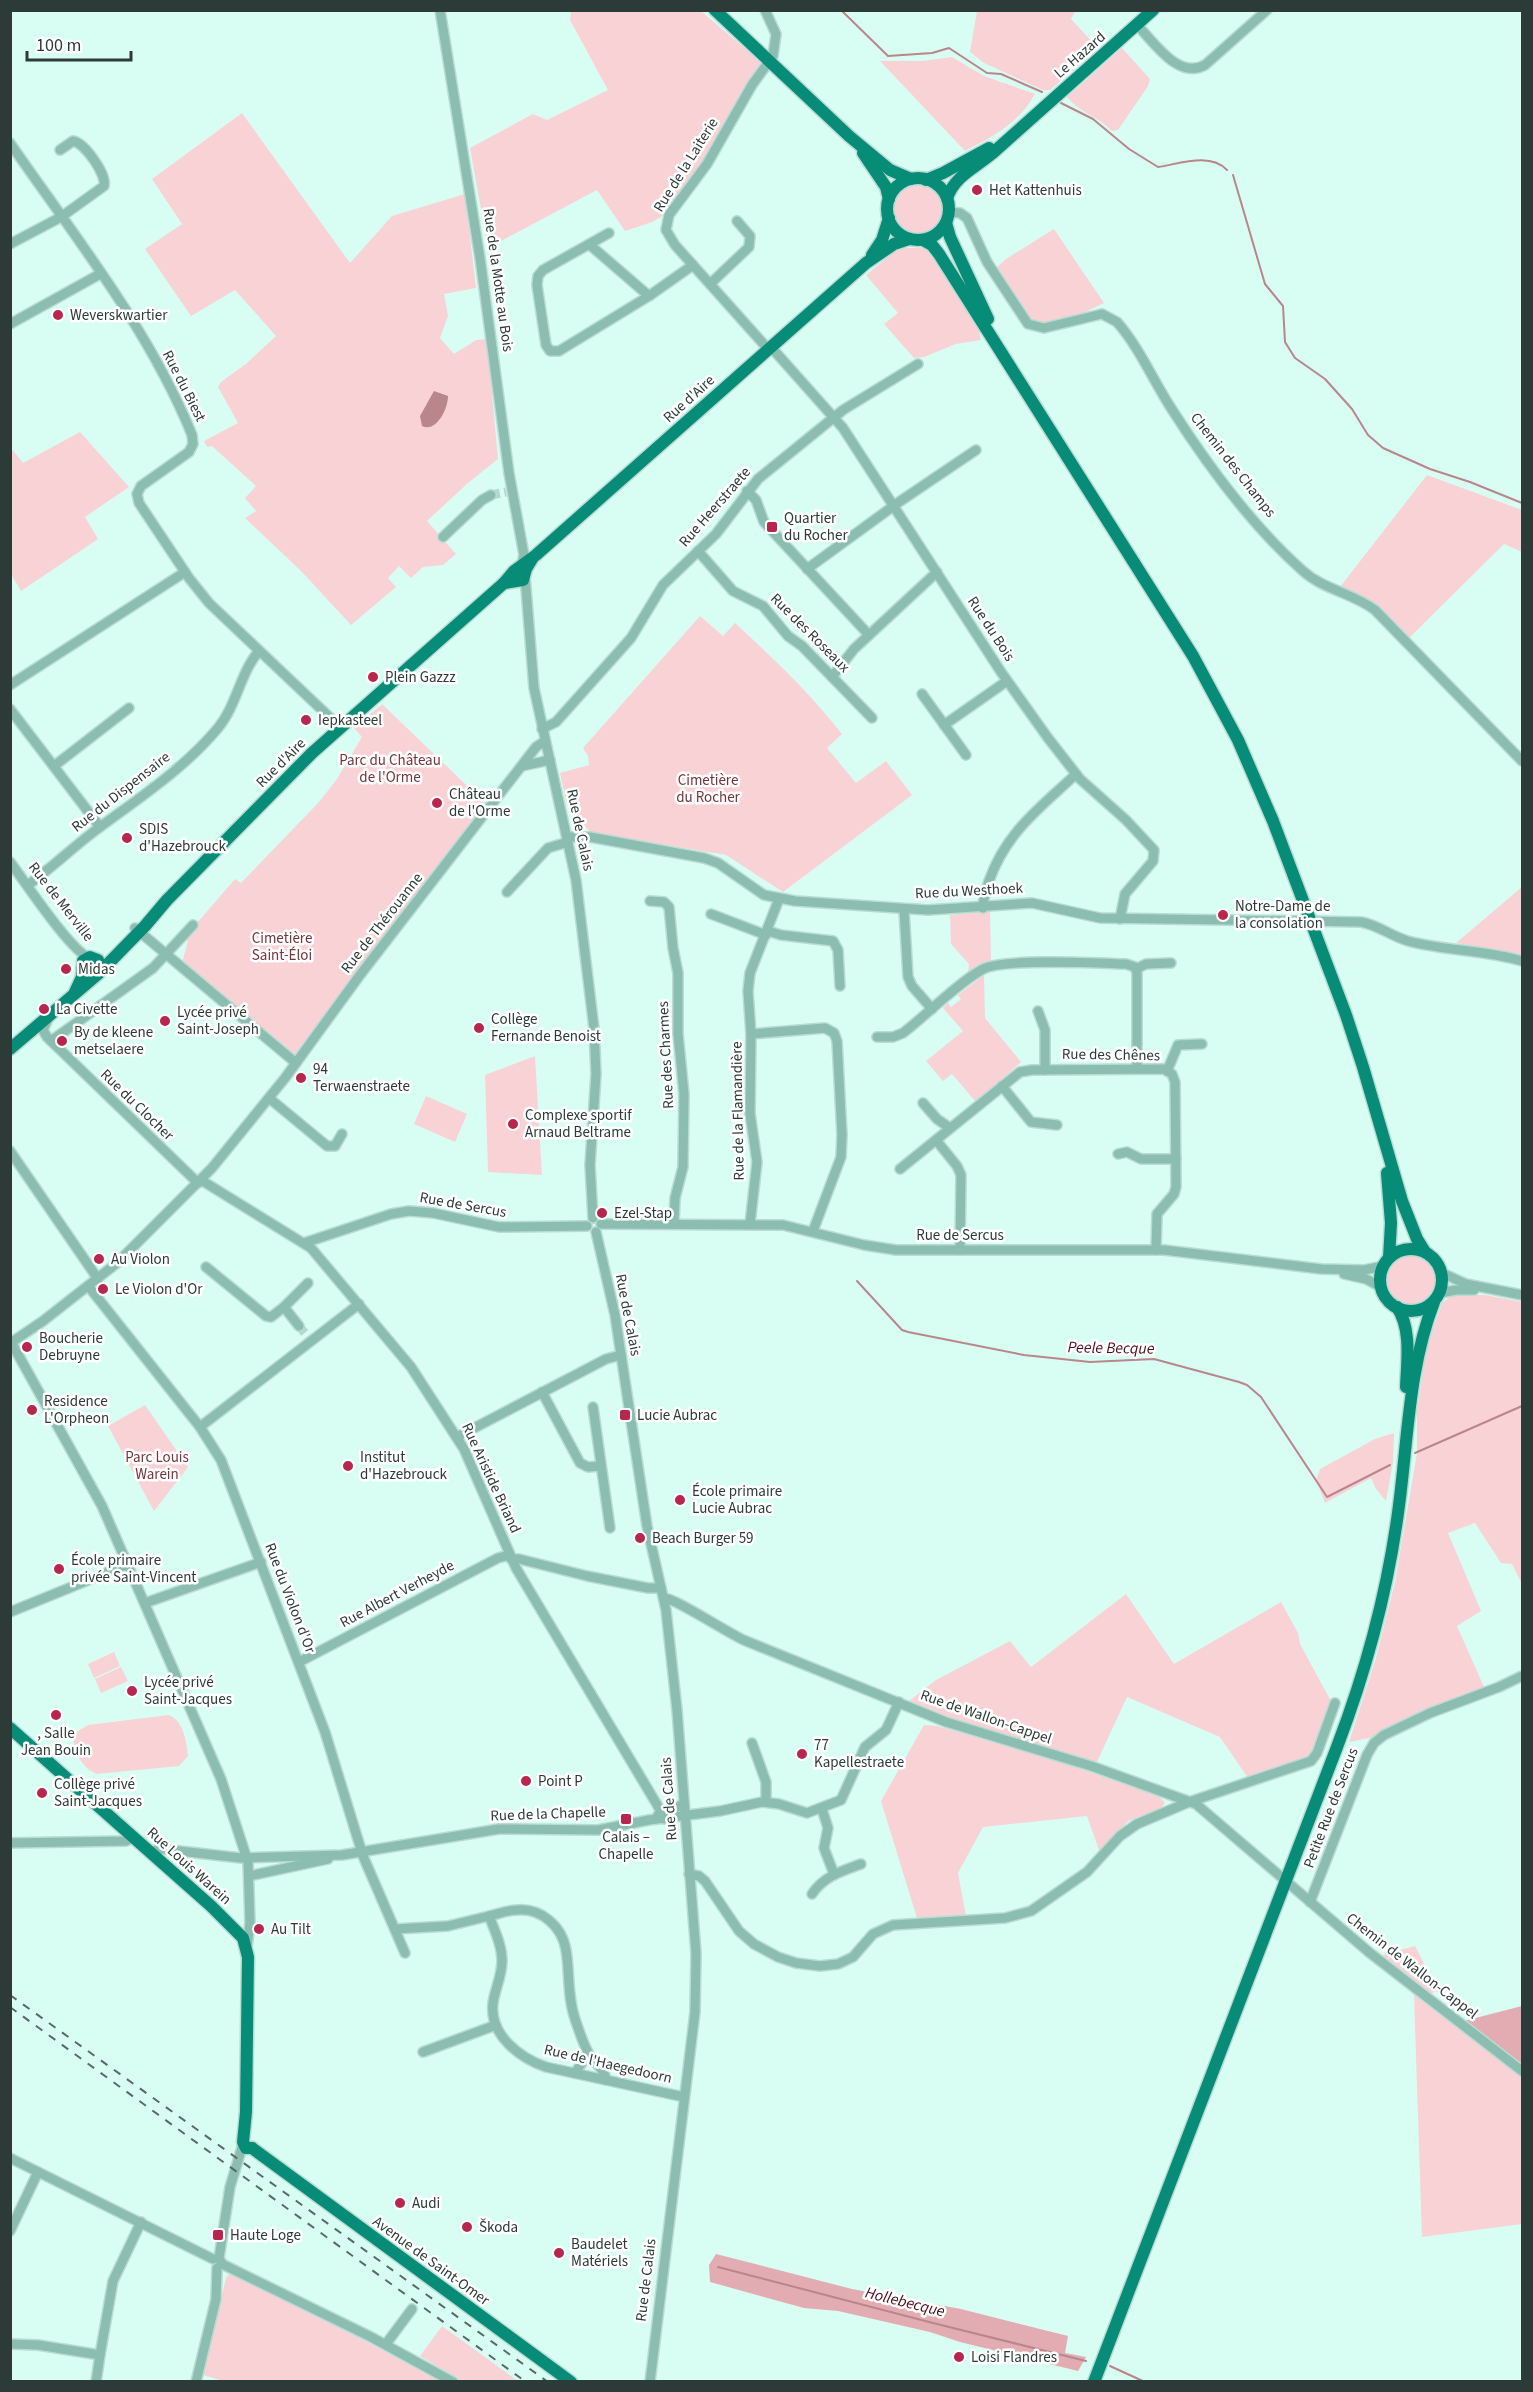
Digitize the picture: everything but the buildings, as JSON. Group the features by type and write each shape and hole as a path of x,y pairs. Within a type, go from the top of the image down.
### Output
{"main road":[{"path":"715,10 849,136 890,170 911,179 926,180 938,186 947,198"},
{"name":"Le Hazard","path":"1006,139 1153,10"},
{"path":"849,136 879,177 889,200 889,218 896,231 909,239 923,240 932,245 942,258 1015,371 1213,691 1241,746 1265,801 1356,1043 1405,1210 1417,1239 1425,1252 1436,1260 1442,1273 1437,1298 1424,1333 1407,1415 1395,1535 1373,1636 1347,1721 1094,2382"},
{"path":"926,180 1006,139"},
{"path":"1006,139 957,180 947,198 947,218 950,237 1015,371"},
{"path":"889,200 898,186 911,179"},
{"name":"Rue d'Aire","path":"866,263 879,244 889,218"},
{"path":"923,240 938,233 947,218"},
{"name":"Rue d'Aire","path":"10,1049 75,994 91,967 137,930 340,727 521,570 866,263 894,244 909,239"},
{"path":"1380,1127 1391,1208 1386,1262 1380,1277 1381,1287 1387,1299 1407,1311 1418,1310 1437,1298"},
{"path":"1386,1262 1406,1249 1425,1252"},
{"path":"1397,1307 1406,1331 1407,1415"},
{"name":"Rue Louis Warein","path":"10,1728 239,1932"},
{"path":"239,1932 247,1947 246,2112 248,2145"},
{"name":"Avenue de Saint-Omer","path":"248,2145 571,2382"}],"street":[{"name":"Rue de la Motte au Bois","path":"440,10 480,252 509,492 521,570"},
{"name":"Rue de la Laiterie","path":"765,10 776,34 775,48 770,62 752,85 707,164 668,219 666,230 669,237 693,265 769,348"},
{"path":"1137,25 1173,61 1187,69 1195,69 1208,62 1267,10"},
{"path":"10,244 61,217 100,190 105,179 81,144 73,141 60,150"},
{"name":"Rue du Biest","path":"10,143 153,356 193,438 189,452 144,483 138,494 141,506 185,572"},
{"name":"Chemin des Champs","path":"947,218 960,213 967,218 984,257 1028,324 1044,328 1098,314 1109,316 1117,322 1211,467 1234,497 1297,566 1317,582 1354,597 1375,610 1522,761"},
{"path":"710,284 749,247 750,236 737,221"},
{"path":"609,233 543,270 538,276 537,285 548,350 559,351 649,296 693,265"},
{"path":"590,245 649,296"},
{"path":"10,324 100,274"},
{"name":"Rue du Bois","path":"769,348 846,432 1007,681 1076,774 1126,820 1154,852 1153,861 1125,894 1120,919"},
{"name":"Rue Heerstraete","path":"543,729 556,722 631,638 659,590 719,530 747,491 766,472 834,417 884,383 918,364"},
{"path":"807,569 976,450"},
{"path":"747,491 754,498 764,522 869,635"},
{"path":"443,537 482,500 491,495"},
{"name":"Rue des Roseaux","path":"698,551 734,591 761,604 788,636 802,646 872,718"},
{"name":"Rue de Calais","path":"521,570 526,593 533,680 579,896 595,1034 596,1080 590,1165 590,1222"},
{"path":"10,685 185,572 213,608 340,727"},
{"path":"832,676 869,635 937,572"},
{"name":"Rue du Dispensaire","path":"27,885 54,866 100,827 161,783 215,731 230,711 249,666 259,651"},
{"path":"944,725 1007,681"},
{"path":"922,694 966,755"},
{"path":"54,766 129,708"},
{"path":"10,709 100,827"},
{"name":"Rue de Thérouanne","path":"12,1345 89,1287 126,1255 200,1182 296,1063 360,975 520,767 536,747 545,741"},
{"path":"520,767 528,763 550,760"},
{"path":"983,908 988,885 1002,850 1023,822 1076,774"},
{"name":"Rue du Westhoek","path":"568,840 590,837 704,858 718,863 756,890 779,899 904,910 983,908 1032,903 1089,917 1120,919 1365,922 1409,941 1486,952 1522,961"},
{"path":"507,892 548,848 568,840"},
{"name":"Rue de Merville","path":"10,862 91,967"},
{"name":"Rue de Merville","path":"10,871 91,967"},
{"path":"751,1034 748,983 752,965 779,899"},
{"name":"Rue des Charmes","path":"650,902 664,902 669,907 678,973 678,1034 684,1090 684,1158 675,1198 674,1224"},
{"path":"904,910 908,977 912,986 932,1009"},
{"path":"711,914 767,933 828,940 835,943 838,950 840,986"},
{"path":"49,1017 43,1030 51,1041 148,972 193,925"},
{"path":"137,930 296,1063"},
{"path":"1136,969 1146,963 1171,963"},
{"path":"877,1037 900,1035 979,972 993,966 1124,964 1136,969"},
{"path":"1136,969 1137,1069"},
{"path":"1038,1011 1045,1030 1046,1070"},
{"name":"Rue de la Flamandière","path":"750,1224 757,1168 750,1113 751,1034 821,1028 831,1031 837,1038 841,1151 836,1173 813,1231"},
{"name":"Rue du Clocher","path":"51,1041 200,1182"},
{"path":"1167,1071 1178,1045 1202,1044"},
{"name":"Rue des Chênes","path":"900,1169 1020,1072 1137,1069 1167,1071 1175,1082 1175,1192 1157,1214 1156,1250"},
{"path":"1002,1086 1031,1122 1057,1125"},
{"path":"269,1098 327,1146 335,1146 342,1134"},
{"path":"923,1103 937,1119 950,1128"},
{"path":"936,1140 957,1166 961,1175 960,1250"},
{"path":"10,1151 98,1279"},
{"path":"1118,1154 1127,1152 1142,1159 1176,1159"},
{"name":"Rue Aristide Briand","path":"200,1182 304,1243 319,1256 411,1367 457,1437 482,1488 510,1557 663,1816"},
{"name":"Rue de Sercus","path":"304,1243 391,1214 409,1211 427,1212 499,1227 590,1222"},
{"path":"590,1222 590,1232 599,1228"},
{"name":"Rue de Sercus","path":"599,1228 674,1224 789,1225 879,1248 1156,1250 1321,1269 1364,1270 1386,1262"},
{"name":"Rue de Calais","path":"599,1228 615,1315 647,1526 664,1598 677,1710 697,1983 649,2382"},
{"path":"206,1266 266,1317 271,1317 284,1307 308,1282"},
{"name":"Rue de Sercus","path":"1321,1269 1366,1280 1381,1287"},
{"path":"1442,1273 1460,1282 1522,1295"},
{"name":"Rue du Violon d'Or","path":"89,1287 200,1427 221,1460 326,1732 362,1853 405,1953"},
{"path":"1437,1298 1460,1289 1491,1290"},
{"path":"200,1427 310,1339 359,1304"},
{"path":"284,1307 299,1326"},
{"path":"12,1345 96,1494 218,1772 247,1858 249,1876 247,1947"},
{"path":"457,1437 609,1358 621,1354"},
{"path":"542,1392 580,1463 588,1467 600,1466"},
{"path":"593,1407 610,1528"},
{"path":"510,1557 587,1576 652,1589 662,1588"},
{"name":"Rue Albert Verheyde","path":"299,1662 498,1558 510,1557"},
{"path":"145,1603 261,1562"},
{"path":"10,1612 128,1564"},
{"name":"Rue de Wallon-Cappel","path":"664,1598 672,1600 740,1638 961,1728 1091,1766 1190,1802 1205,1811 1286,1882"},
{"name":"Petite Rue de Sercus","path":"1310,1902 1367,1755 1374,1743 1384,1735 1430,1713 1522,1676"},
{"path":"834,1874 824,1848 828,1830 822,1809 837,1803 842,1797 865,1747 886,1730 899,1702"},
{"path":"689,1874 699,1876 707,1883 739,1931 754,1944 796,1964 832,1965 850,1959 873,1934 893,1925 1005,1918 1030,1911 1087,1872 1128,1829 1190,1802 1311,1761 1317,1753 1335,1703"},
{"path":"752,1743 766,1782 766,1802"},
{"name":"Rue de la Chapelle","path":"663,1816 684,1816 766,1802 804,1813 822,1809"},
{"name":"Rue de la Chapelle","path":"151,1853 162,1849 247,1858 342,1855 499,1829 592,1831 663,1816 684,1804"},
{"path":"10,1843 126,1841 133,1838"},
{"name":"Rue de la Chapelle","path":"249,1876 342,1855"},
{"path":"812,1894 821,1882 834,1874 861,1864"},
{"name":"Chemin de Wallon-Cappel","path":"1286,1882 1411,1986 1522,2071"},
{"path":"395,1929 448,1926 512,1910 526,1910 546,1918 557,1929 566,1947 572,2007 588,2054 604,2072 606,2080"},
{"path":"239,1932 245,1925 249,1914"},
{"path":"423,2052 496,2025 493,2004 501,1976 502,1958 489,1916"},
{"name":"Rue de l'Haegedoorn","path":"496,2025 506,2041 530,2060 546,2067 684,2097"},
{"path":"575,2073 588,2054"},
{"path":"196,2382 216,2299 218,2262 230,2187 248,2145"},
{"path":"10,2158 386,2344 453,2382"},
{"path":"10,2231 38,2172"},
{"path":"96,2382 113,2281 141,2222"},
{"path":"386,2344 412,2309"},
{"path":"10,2344 38,2345 100,2355"}],"green space":[{"path":"571,11 701,11 762,63 697,174 661,217 625,231 597,190 488,248 470,148 533,114 547,120 608,90 570,20"},
{"path":"977,11 1075,11 1071,19 1098,48 1050,90 1043,90 984,63 970,52"},
{"path":"1122,48 1150,79 1148,86 1118,130 1112,131 1077,107 1067,97"},
{"path":"952,57 984,76 1035,94 1014,121 965,151 880,61 922,61"},
{"path":"242,113 350,263 392,216 465,194 476,288 444,294 448,316 440,338 454,354 476,340 487,339 498,459 427,521 456,554 443,565 423,567 411,578 399,566 388,578 396,587 351,625 301,571 245,518 256,511 245,498 256,486 212,446 207,447 204,441 238,423 218,387 221,382 247,363 276,336 235,290 191,316 145,249 182,224 152,179"},
{"path":"918,185 936,192 943,210 936,228 918,235 900,228 893,210 900,192"},
{"path":"1054,229 1104,303 1079,315 1040,325 1029,321 996,268 1006,259"},
{"path":"904,248 921,248 932,252 941,263 957,295 978,326 981,340 956,344 924,357 914,358 884,324 898,313 866,275 893,253"},
{"path":"80,432 129,487 85,517 98,539 21,591 11,574 11,448 23,463"},
{"path":"1427,475 1522,510 1522,552 1504,544 1408,639 1377,608 1340,587"},
{"name":"Cimetière du Rocher","path":"700,616 723,636 735,623 804,690 842,734 827,748 856,783 886,761 912,795 783,892 726,855 590,832 567,805 560,773 589,765 588,756 583,748"},
{"name":"Cimetière Saint-Éloi","path":"382,704 486,804 295,1054 292,1054 182,963 188,941 184,938 235,879 241,883 319,802 337,779 362,737 354,728"},
{"path":"1522,887 1522,957 1456,943"},
{"path":"990,911 991,961 968,973 969,964 951,944 950,915"},
{"path":"984,975 985,1018 1021,1062 976,1102 952,1074 943,1081 926,1061 963,1031 943,1008 948,1003 951,1007 961,999 958,995"},
{"name":"Complexe sportif Arnaud Beltrame","path":"535,1056 542,1175 488,1172 485,1075"},
{"path":"426,1096 467,1114 455,1142 414,1124"},
{"path":"1416,1255 1429,1262 1435,1270 1435,1290 1429,1298 1421,1304 1406,1305 1393,1298 1387,1290 1386,1275 1393,1262 1401,1256"},
{"path":"1452,1295 1485,1295 1522,1302 1522,1584 1512,1564 1501,1563 1475,1523 1448,1533 1481,1611 1457,1626 1484,1687 1420,1713 1370,1738 1349,1742 1376,1658 1395,1582 1417,1453 1417,1412 1426,1349 1442,1303"},
{"name":"Parc Louis Warein","path":"145,1405 188,1467 154,1511 108,1426"},
{"path":"1394,1433 1393,1462 1386,1501 1376,1489 1371,1478 1325,1503 1316,1480 1320,1469 1375,1439"},
{"path":"1126,1594 1174,1664 1281,1602 1298,1633 1300,1644 1332,1703 1316,1751 1304,1762 1248,1778 1220,1737 1127,1697 1096,1764 962,1722 909,1701 936,1680 1010,1641 1031,1667"},
{"path":"114,1652 120,1666 94,1678 88,1664"},
{"path":"121,1667 128,1681 101,1693 95,1679"},
{"path":"169,1715 181,1727 186,1744 188,1756 179,1766 97,1774 87,1768 78,1757 74,1744 75,1733 88,1725"},
{"path":"924,1725 937,1726 1054,1760 1159,1796 1165,1803 1160,1809 1128,1821 1100,1853 1087,1816 983,1827 958,1873 966,1916 917,1918 881,1801"},
{"path":"1415,1946 1438,1991 1425,1995 1379,1956"},
{"path":"1414,1995 1522,2077 1522,2224 1422,2237"},
{"path":"230,2273 439,2381 227,2382 203,2375 226,2278"},
{"path":"442,2326 519,2381 461,2381 420,2356"}],"shaded area":[{"path":"434,391 448,396 446,407 436,423 432,426 422,426 420,416"},
{"path":"1522,2006 1522,2069 1460,2022"},
{"path":"716,2254 852,2289 961,2309 1068,2336 1065,2353 1086,2357 1078,2371 960,2342 930,2332 838,2311 804,2308 710,2282 709,2265"}],"waterway":[{"path":"841,10 888,56 932,53 949,48 987,73 1001,74 1042,92"},
{"path":"1061,103 1093,119 1129,149 1158,167 1203,160 1220,165 1227,170"},
{"path":"1233,175 1265,284 1283,306 1285,342 1295,358 1325,379 1352,409 1368,435 1383,448 1430,469 1522,503"},
{"name":"Peele Becque","path":"857,1281 902,1330 908,1332 1024,1355 1090,1362 1154,1359 1247,1385 1261,1397 1327,1497 1390,1465"},
{"name":"Peele Becque","path":"1415,1453 1522,1406"},
{"name":"Hollebecque","path":"718,2267 1086,2361"},
{"name":"Hollebecque","path":"1110,2366 1145,2382"}],"tunnel":[{"path":"491,495 506,492"},
{"path":"299,1326 308,1337"}],"railway":[{"path":"10,1995 548,2382"},
{"path":"10,2007 526,2382"}],"place":[{"name":"Het Kattenhuis","path":"977,190"},
{"name":"Weverskwartier","path":"58,315"},
{"name":"Quartier du Rocher","path":"772,527"},
{"name":"Plein Gazzz","path":"373,677"},
{"name":"Iepkasteel","path":"306,720"},
{"name":"Château de l'Orme","path":"437,803"},
{"name":"SDIS d'Hazebrouck","path":"127,838"},
{"name":"Notre-Dame de la consolation","path":"1223,915"},
{"name":"Midas","path":"66,969"},
{"name":"La Civette","path":"44,1009"},
{"name":"Lycée privé Saint-Joseph","path":"165,1021"},
{"name":"Collège Fernande Benoist","path":"479,1028"},
{"name":"By de kleene metselaere","path":"62,1041"},
{"name":"94 Terwaenstraete","path":"301,1078"},
{"name":"Complexe sportif Arnaud Beltrame","path":"513,1124"},
{"name":"Ezel-Stap","path":"602,1213"},
{"name":"Au Violon","path":"99,1259"},
{"name":"Le Violon d'Or","path":"103,1289"},
{"name":"Boucherie Debruyne","path":"27,1347"},
{"name":"Residence L'Orpheon","path":"32,1410"},
{"name":"Lucie Aubrac","path":"625,1415"},
{"name":"Institut d'Hazebrouck","path":"348,1466"},
{"name":"École primaire Lucie Aubrac","path":"680,1500"},
{"name":"Beach Burger 59","path":"640,1538"},
{"name":"École primaire privée Saint-Vincent","path":"59,1569"},
{"name":"Lycée privé Saint-Jacques","path":"132,1691"},
{"name":", Salle Jean Bouin","path":"56,1715"},
{"name":"77 Kapellestraete","path":"802,1754"},
{"name":"Point P","path":"526,1781"},
{"name":"Collège privé Saint-Jacques","path":"42,1793"},
{"name":"Calais – Chapelle","path":"626,1819"},
{"name":"Au Tilt","path":"259,1929"},
{"name":"Audi","path":"400,2203"},
{"name":"Škoda","path":"467,2227"},
{"name":"Haute Loge","path":"218,2235"},
{"name":"Baudelet Matériels","path":"559,2253"},
{"name":"Loisi Flandres","path":"959,2357"}],"park label":[{"name":"Parc du Château de l'Orme","path":"390,768"}]}
